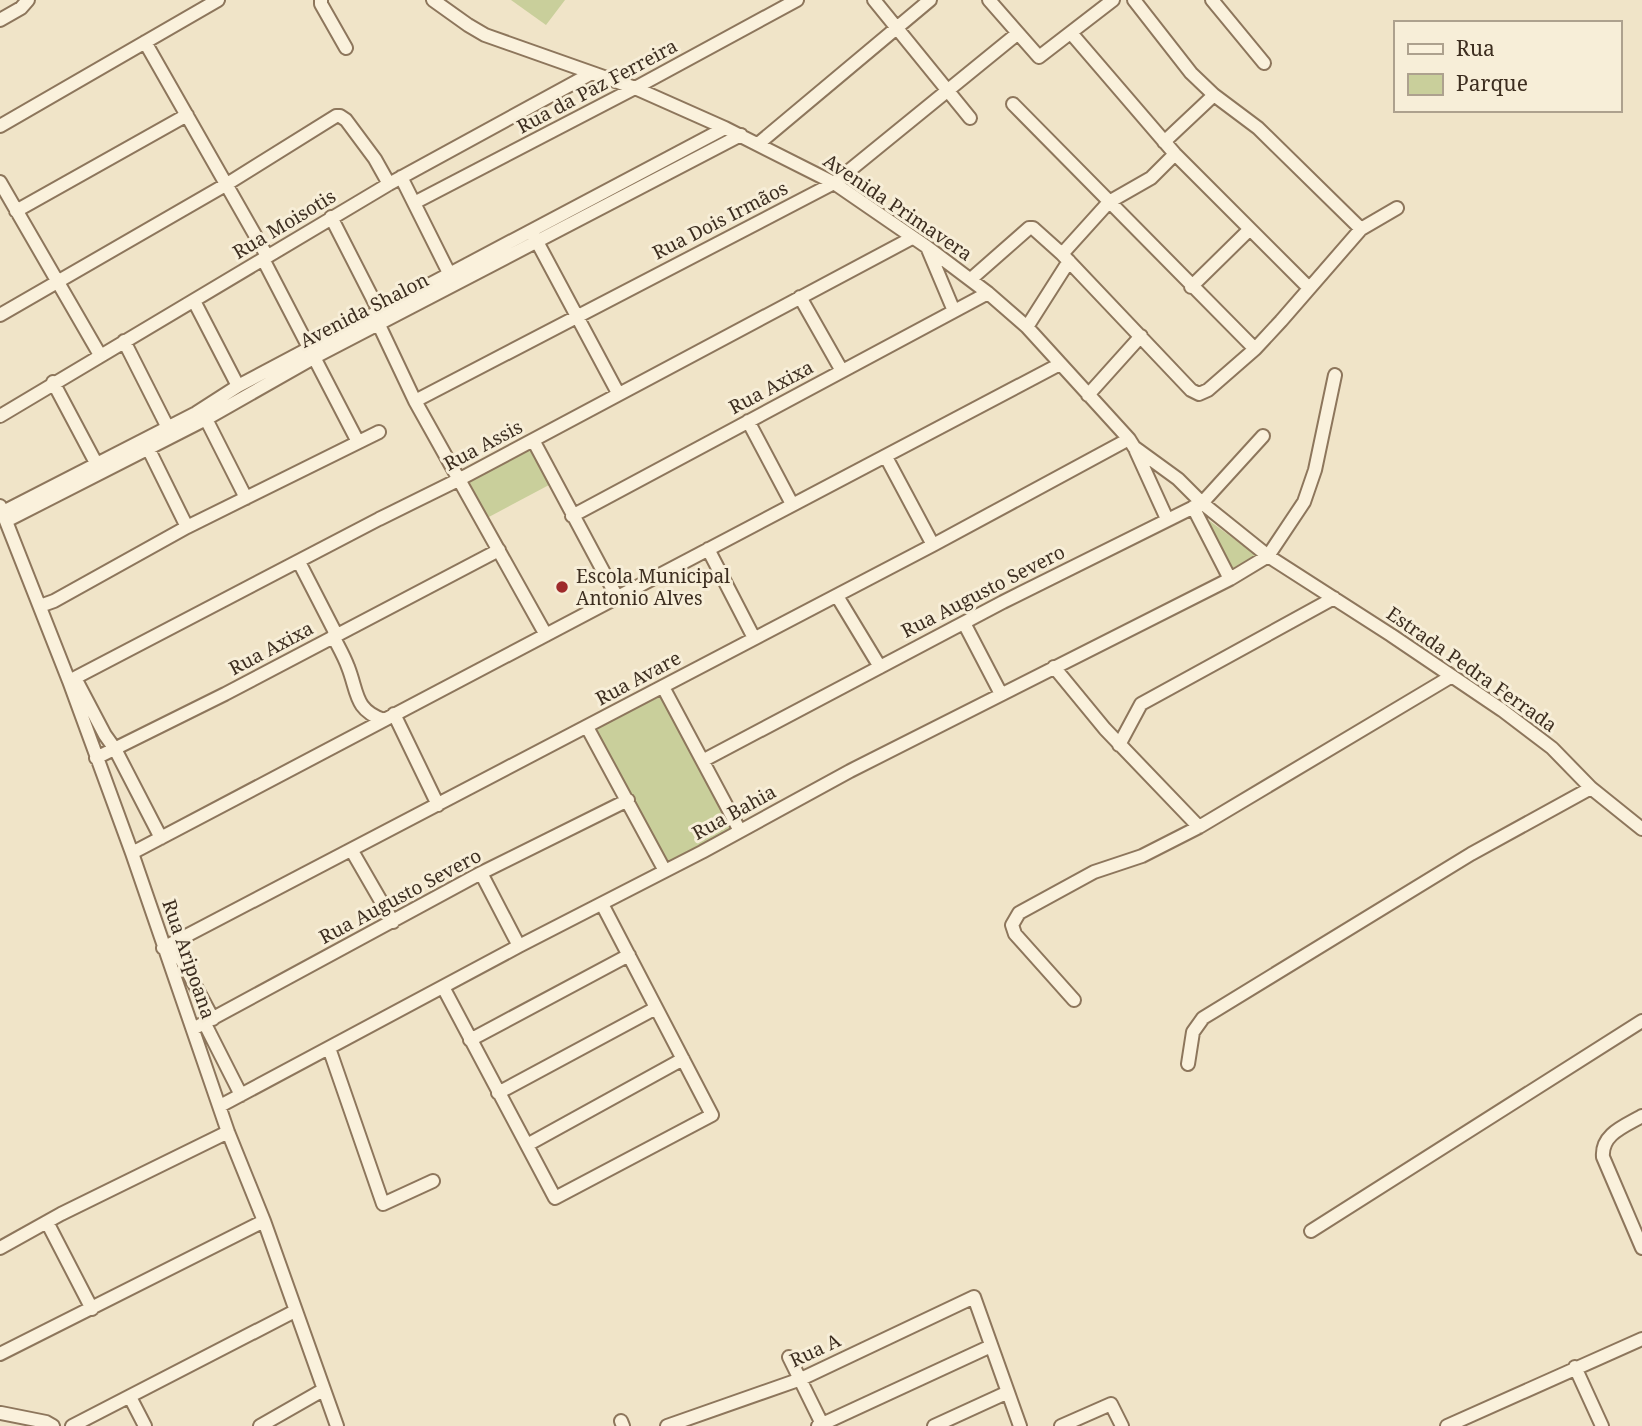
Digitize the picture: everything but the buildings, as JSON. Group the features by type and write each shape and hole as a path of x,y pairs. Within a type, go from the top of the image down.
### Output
{"street":[{"path":"0,20 21,8 28,0"},
{"path":"0,126 218,0"},
{"path":"321,0 346,48"},
{"name":"Avenida Primavera","path":"433,0 485,35 635,88 741,135 834,183 971,279 1027,327 1132,443 1178,480 1198,505"},
{"name":"Rua da Paz Ferreira","path":"414,203 797,0"},
{"path":"874,0 970,118"},
{"path":"758,144 930,0"},
{"path":"989,0 1040,57 1114,0"},
{"path":"1134,0 1186,68 1214,95 1258,128 1361,229"},
{"path":"1212,0 1264,64"},
{"path":"1071,33 1175,154 1309,288"},
{"name":"Rua Dois Irmãos","path":"415,401 834,183 1017,34"},
{"path":"145,42 227,184 358,442"},
{"name":"Rua Moisotis","path":"0,416 331,217 592,73"},
{"path":"1164,142 1214,95"},
{"path":"1013,104 1255,349"},
{"path":"16,211 187,115"},
{"path":"0,315 227,184 338,115 346,121 414,203 449,273"},
{"name":"Avenida Shalon","path":"535,237 725,128"},
{"name":"Avenida Shalon","path":"312,352 379,326 509,250 741,135"},
{"path":"1027,327 1065,257 1109,202 1152,178 1175,154"},
{"path":"0,182 100,355"},
{"path":"971,279 1031,227 1065,257 1191,390 1199,394 1208,390 1255,349 1361,229 1397,208"},
{"path":"331,217 379,310 379,326 415,401 546,635"},
{"path":"1191,287 1249,230"},
{"path":"535,237 618,394"},
{"name":"Rua Assis","path":"72,680 460,479 912,238"},
{"path":"927,247 954,311"},
{"name":"Avenida Shalon","path":"3,513 163,432 201,416 379,310 449,273 509,250"},
{"name":"Rua Axixa","path":"572,516 988,293"},
{"path":"800,297 842,371"},
{"path":"194,301 238,386"},
{"path":"1088,395 1140,336"},
{"path":"124,341 163,432"},
{"path":"132,853 1060,364"},
{"name":"Avenida Shalon","path":"201,416 238,386 277,372"},
{"path":"1268,556 1308,493 1335,375"},
{"path":"53,382 106,462"},
{"path":"201,416 246,498"},
{"path":"748,421 792,504"},
{"name":"Avenida Shalon","path":"106,462 148,448 163,432"},
{"path":"40,606 54,601 187,527 379,432"},
{"name":"Rua Augusto Severo","path":"704,760 964,623 1198,505 1263,436"},
{"path":"533,440 617,597"},
{"path":"1132,443 1167,519"},
{"name":"Rua Avare","path":"168,946 1132,443"},
{"path":"148,448 187,527"},
{"path":"886,457 933,545"},
{"path":"1198,505 1230,579"},
{"name":"Estrada Pedra Ferrada","path":"1198,505 1268,556 1452,676 1552,748 1591,788 1642,829"},
{"name":"Rua Aripoana","path":"3,513 72,680 96,758 168,946 203,1024 228,1132 264,1221 323,1391 338,1426"},
{"path":"708,549 754,638"},
{"name":"Rua Axixa","path":"96,758 499,550"},
{"name":"Rua Bahia","path":"220,1106 850,771 1230,579 1268,556"},
{"path":"299,562 335,635 361,705 369,714 389,717"},
{"path":"837,596 880,667"},
{"path":"1119,745 1141,704 1334,598"},
{"path":"964,623 1001,694"},
{"path":"1054,667 1119,745 1199,827"},
{"path":"1074,1000 1017,937 1013,920 1026,907 1094,872 1142,856 1199,827 1452,676"},
{"path":"72,680 115,749 161,838"},
{"path":"663,687 740,831"},
{"path":"389,717 438,805"},
{"path":"587,727 665,871"},
{"path":"1188,1064 1193,1032 1203,1018 1471,854 1591,788"},
{"name":"Rua Augusto Severo","path":"203,1024 481,873 628,800"},
{"path":"352,851 393,922"},
{"path":"481,873 519,946"},
{"path":"443,987 555,1198 712,1115 602,904"},
{"path":"168,946 203,1024 241,1095"},
{"path":"470,1040 629,955"},
{"path":"498,1093 656,1008"},
{"path":"1311,1231 1642,1021"},
{"path":"328,1048 383,1204 433,1181"},
{"path":"527,1145 683,1059"},
{"path":"1641,1244 1603,1157 1603,1149 1612,1133 1642,1116"},
{"path":"0,1248 61,1214 228,1132"},
{"path":"0,1354 264,1221"},
{"path":"48,1223 92,1309"},
{"name":"Rua A","path":"667,1426 800,1379 974,1297 991,1346"},
{"path":"72,1426 295,1311"},
{"path":"1447,1426 1642,1339"},
{"path":"789,1357 821,1425 991,1346 1020,1426"},
{"path":"1575,1367 1602,1426"},
{"path":"261,1426 323,1391"},
{"path":"934,1426 1006,1393"},
{"path":"130,1397 145,1426"},
{"path":"1065,1425 1111,1404 1122,1426"},
{"path":"1,1412 8,1426"},
{"path":"1,1412 53,1426"}],"green space":[{"path":"511,0 565,0 546,25"},
{"path":"528,449 532,451 549,485 487,518 469,481"},
{"path":"1203,516 1260,558 1232,573"},
{"path":"665,694 733,828 665,863 596,729"}],"place":[{"name":"Escola Municipal Antonio Alves","path":"562,587"}]}
